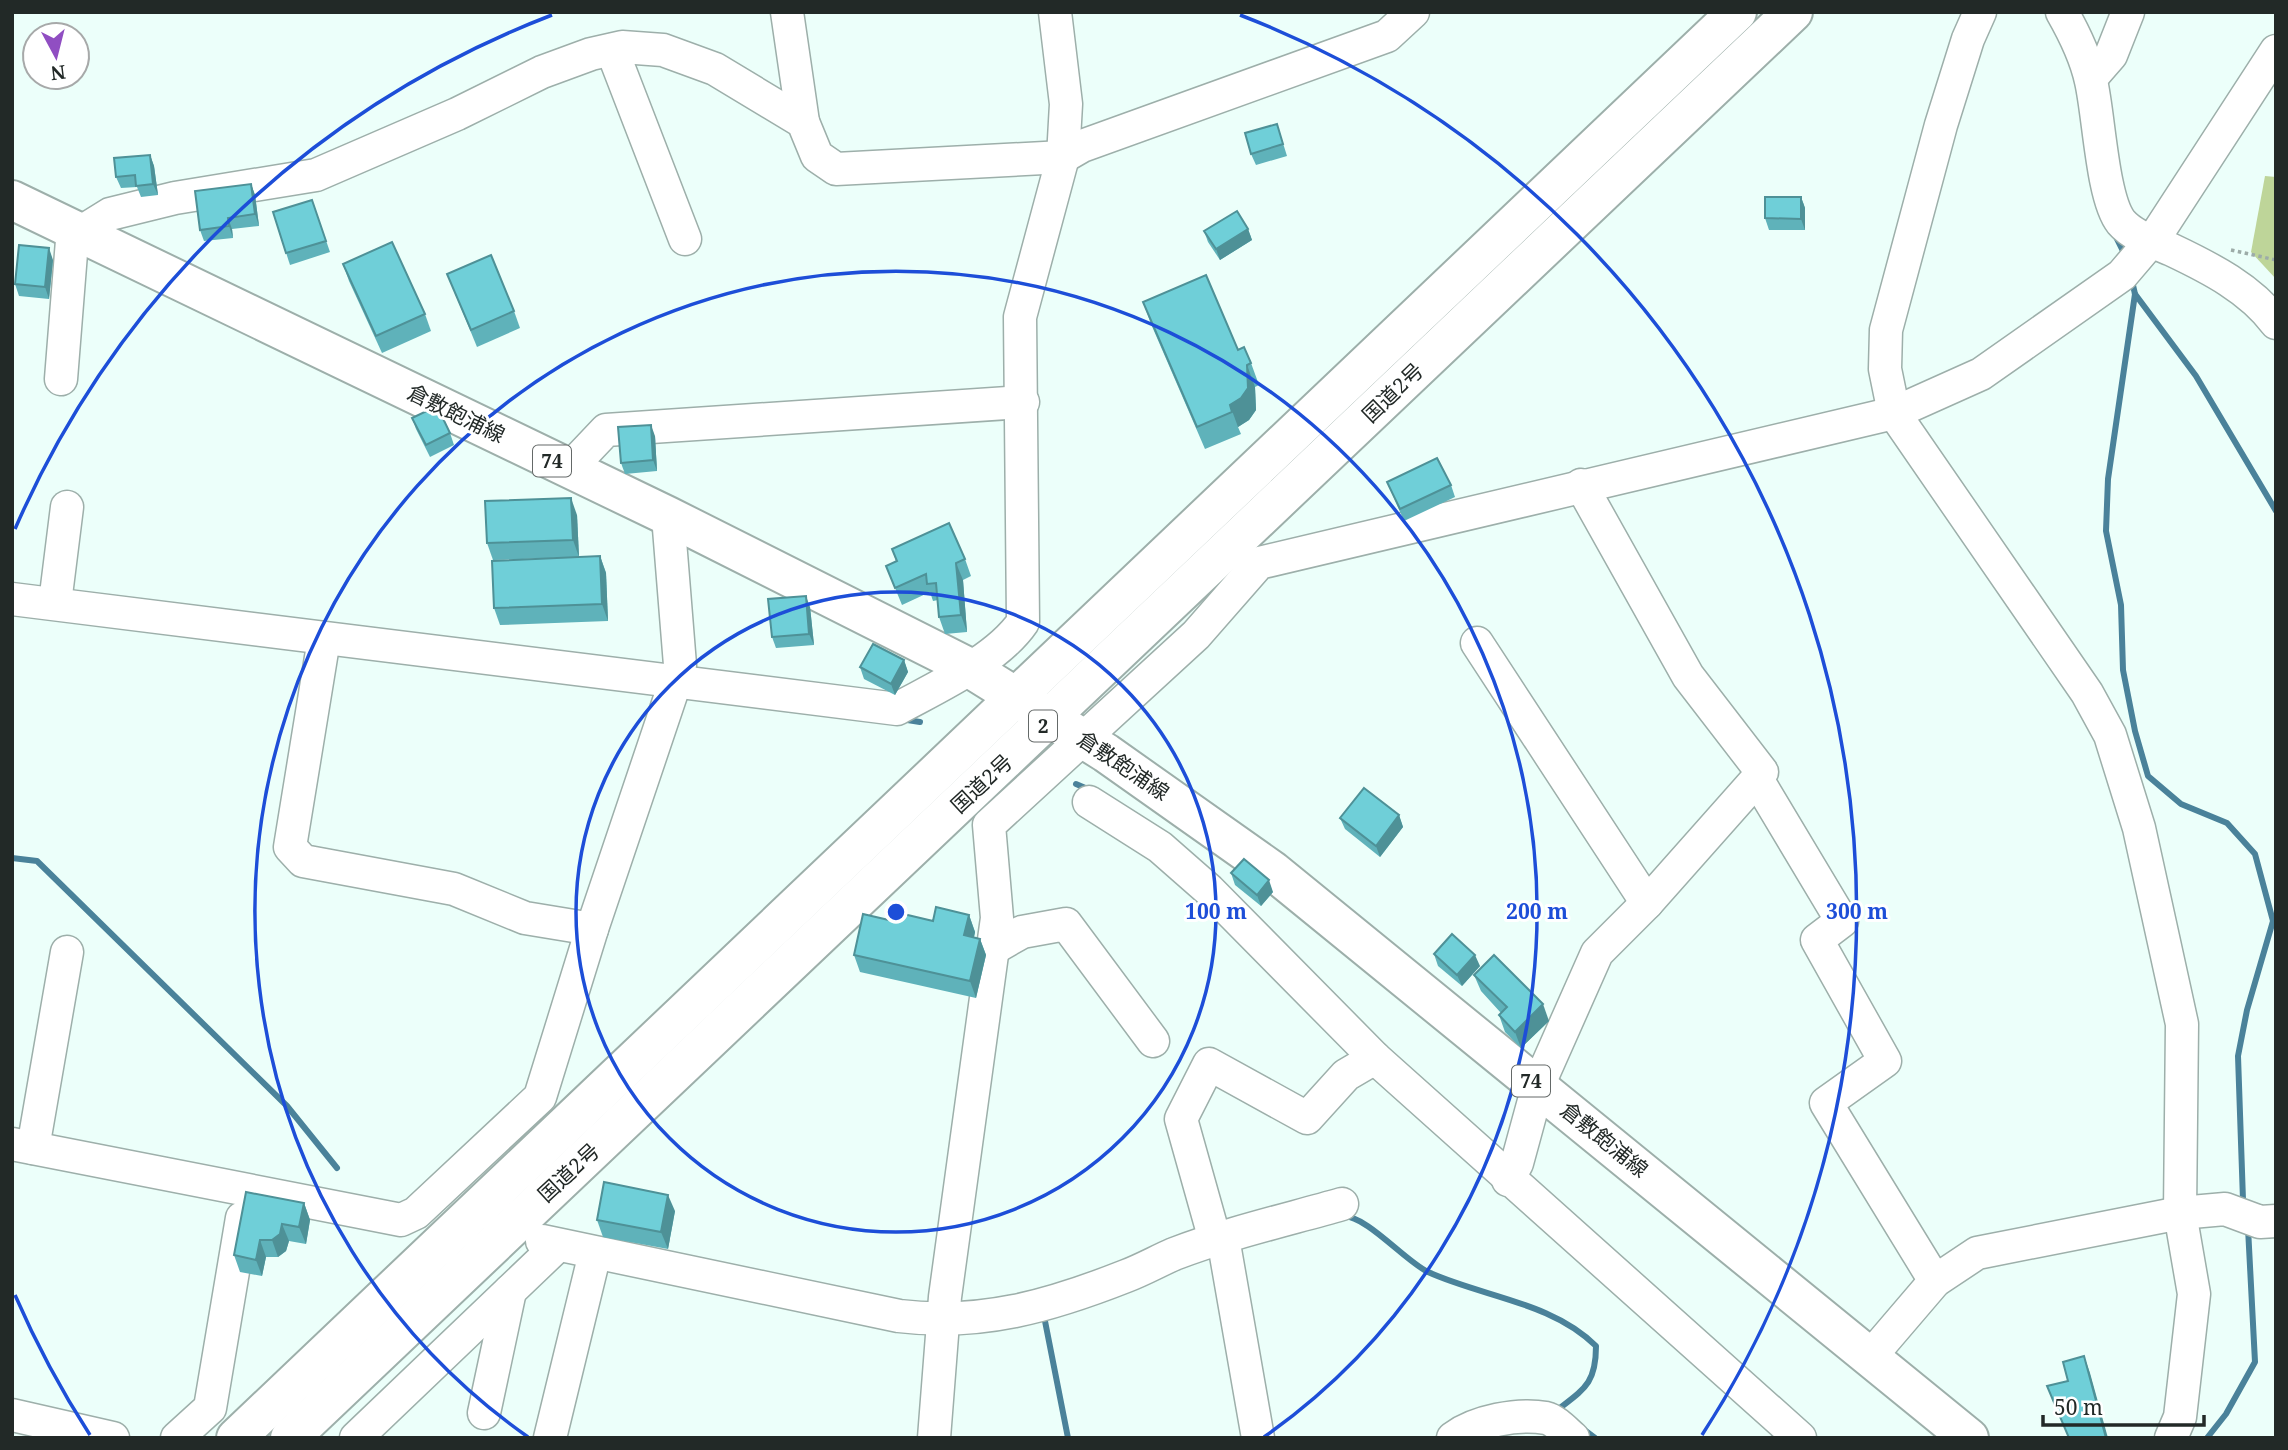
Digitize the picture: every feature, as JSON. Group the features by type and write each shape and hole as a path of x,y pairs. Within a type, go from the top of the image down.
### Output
{"main road":[{"name":"国道2号","path":"236,1438 1737,12"},
{"name":"国道2号","path":"290,1438 1793,12"},
{"name":"倉敷飽浦線","path":"12,200 668,516 968,667 1083,739 1273,871 1969,1438"}],"street":[{"path":"787,12 803,122 817,156 836,169 1063,157 1082,146 1387,36 1413,12"},
{"path":"12,598 323,647 672,690 897,709 994,652 1013,636 1023,622 1023,402 1020,317 1063,157 1066,104 1055,12"},
{"path":"1980,12 1968,39 1941,125 1886,330 1885,369 1894,413 2046,628 2110,735 2140,828 2182,1024 2180,1213 2194,1294 2180,1417 2171,1438"},
{"path":"2062,12 2091,78 2115,211 2122,223 2150,242 2171,250 2245,291 2276,323"},
{"path":"2091,78 2111,55 2128,12"},
{"path":"61,379 77,230 110,214 175,198 316,175 457,114 542,72 612,50 663,50 715,69 803,122"},
{"path":"612,50 685,239"},
{"path":"934,1438 943,1320 993,948 996,885 989,825 1196,635 1259,563 1894,413 1981,374 2122,275 2150,242 2276,51"},
{"path":"569,469 607,430 1023,402"},
{"path":"1512,1173 1538,1086 1597,953 1647,903 1762,772 1688,676 1581,485"},
{"path":"54,603 67,507"},
{"path":"67,952 22,1146 401,1220 421,1214 540,1097 592,929 680,665 668,516"},
{"path":"1477,643 1647,903"},
{"path":"323,647 290,847 303,861 454,889 525,918 592,929"},
{"path":"1757,779 1842,921 1817,940 1885,1061 1826,1103 1935,1281"},
{"path":"1089,802 1160,847 1209,890 1375,1058 1512,1173 1793,1436"},
{"path":"993,948 1022,932 1066,924 1153,1041"},
{"path":"1258,1438 1219,1239 1181,1119 1209,1064 1307,1118 1346,1075 1375,1058"},
{"path":"177,1438 210,1408 247,1189"},
{"path":"356,1438 510,1291 546,1252 899,1316 943,1320 1016,1313 1126,1276 1172,1255 1219,1239 1342,1204"},
{"path":"1870,1357 1935,1281 1977,1253 2180,1213 2225,1209 2260,1222 2276,1222"},
{"path":"550,1438 593,1262"},
{"path":"484,1413 510,1291"},
{"path":"12,1415 113,1438"},
{"path":"1453,1438 1470,1426 1549,1418 1573,1438"}],"green space":[{"path":"2265,176 2276,177 2276,279 2251,252"}],"building":[{"path":"1277,124 1283,144 1251,154 1245,133"},
{"path":"150,155 153,184 136,186 135,175 116,177 114,158"},
{"path":"251,184 255,214 228,218 229,226 200,230 195,191"},
{"path":"1765,197 1801,197 1801,219 1765,218"},
{"path":"312,200 326,241 286,253 273,212"},
{"path":"1237,211 1248,229 1216,249 1204,231"},
{"path":"392,242 425,314 376,336 343,264"},
{"path":"19,245 49,248 45,287 15,284"},
{"path":"491,255 514,311 471,330 447,274"},
{"path":"1206,275 1238,350 1244,347 1251,363 1247,365 1248,388 1241,398 1230,405 1232,412 1197,427 1143,302"},
{"path":"437,406 450,433 426,445 412,418"},
{"path":"651,425 653,460 621,463 618,427"},
{"path":"1437,458 1451,485 1400,509 1387,482"},
{"path":"571,498 573,540 487,543 485,501"},
{"path":"949,523 965,559 956,563 961,615 939,617 936,583 927,584 926,574 895,588 886,566 897,561 892,549"},
{"path":"600,556 602,604 494,608 492,561"},
{"path":"806,596 809,634 772,637 768,599"},
{"path":"873,644 904,660 891,684 860,667"},
{"path":"1364,788 1399,815 1376,846 1340,818"},
{"path":"1244,859 1269,880 1257,895 1231,873"},
{"path":"936,907 969,915 964,935 980,939 970,981 854,955 863,914 893,921 895,912 933,921"},
{"path":"1452,934 1475,955 1457,975 1434,954"},
{"path":"1494,955 1543,1004 1515,1032 1499,1015 1507,1007 1474,975"},
{"path":"604,1182 668,1195 661,1232 597,1220"},
{"path":"246,1192 304,1203 299,1227 282,1224 280,1234 272,1240 260,1240 256,1260 234,1255"},
{"path":"2084,1356 2106,1438 2069,1438 2047,1386 2068,1381 2063,1362"}],"waterway":[{"path":"2115,235 2125,255"},
{"path":"2132,281 2135,294 2108,479 2106,531 2121,605 2123,670 2135,731 2148,776 2181,804 2227,823 2255,854 2273,921 2247,1010 2238,1056 2243,1200"},
{"path":"2135,294 2196,376 2276,511"},
{"path":"901,719 920,722"},
{"path":"1076,784 1090,790"},
{"path":"12,858 37,861 287,1106 337,1168"},
{"path":"1343,1216 1363,1223 1428,1272 1559,1319 1596,1346 1591,1377 1581,1391 1556,1411"},
{"path":"2207,1438 2226,1414 2255,1362 2248,1228"},
{"path":"1046,1315 1044,1316 1068,1438"},
{"path":"1583,1429 1595,1438"}]}
